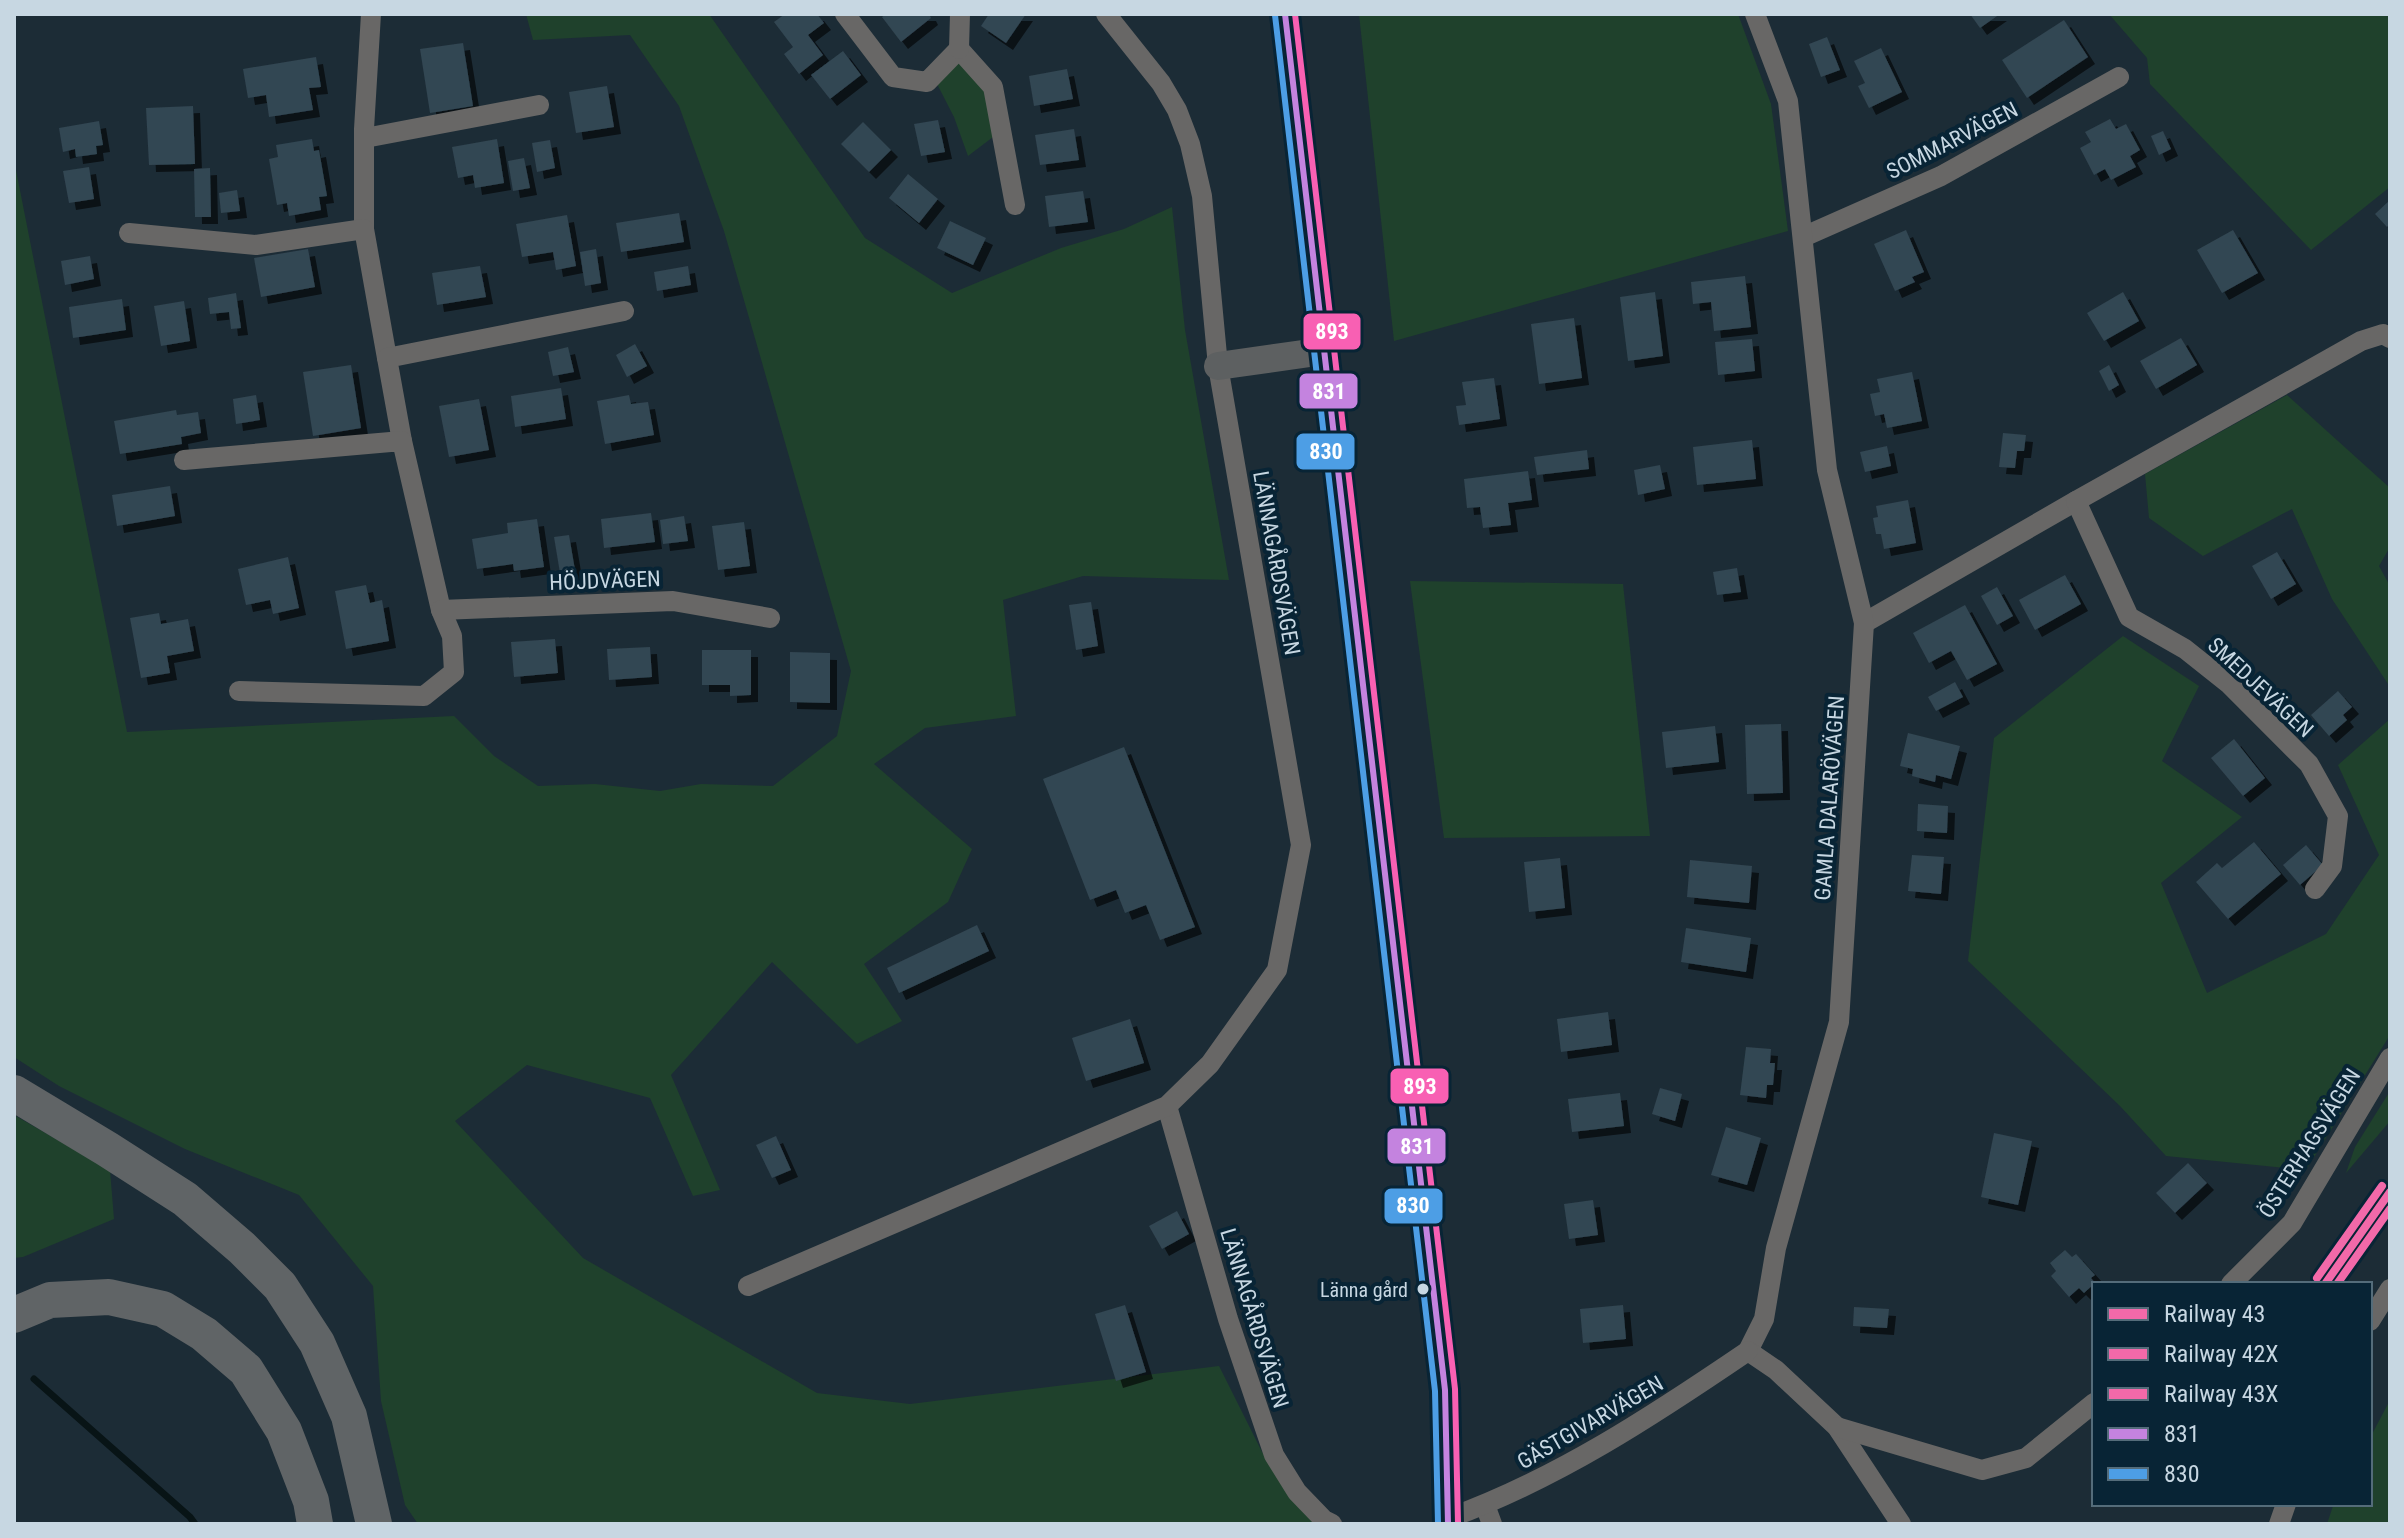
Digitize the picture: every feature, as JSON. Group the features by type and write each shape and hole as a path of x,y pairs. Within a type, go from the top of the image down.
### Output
{"highway":[{"path":"14,1093 185,1199 280,1286 317,1343 349,1416 374,1524"},
{"path":"14,1315 50,1300 109,1297 163,1309 204,1334 246,1370 284,1431 311,1501 315,1524"}],"street":[{"path":"239,691 424,696 454,672 452,636 441,610 402,441 364,229 371,14"},
{"path":"845,14 893,77 927,82 959,49 960,14"},
{"name":"LÄNNAGÅRDSVÄGEN","path":"748,1286 1167,1106 1210,1064 1277,970 1301,845 1218,366 1202,196 1190,144 1177,110 1161,83 1106,14"},
{"path":"1285,14 1445,1390 1448,1521"},
{"name":"GAMLA DALARÖVÄGEN","path":"1748,1351 1764,1319 1776,1248 1839,1022 1864,623 1827,470 1788,101 1755,14"},
{"path":"959,49 993,87 1015,205"},
{"name":"SOMMARVÄGEN","path":"1803,237 1941,176 2119,77"},
{"path":"365,138 539,105"},
{"path":"129,233 256,245 364,229"},
{"path":"387,358 624,311"},
{"path":"1864,623 2361,341 2383,334 2390,338"},
{"path":"1218,366 1324,351"},
{"path":"184,460 402,441"},
{"name":"SMEDJEVÄGEN","path":"2076,501 2129,617 2185,649 2229,684 2309,764 2338,816 2332,866 2315,889"},
{"name":"HÖJDVÄGEN","path":"441,610 673,601 770,618"},
{"name":"ÖSTERHAGSVÄGEN","path":"2233,1282 2292,1223 2390,1058"},
{"name":"LÄNNAGÅRDSVÄGEN","path":"1167,1106 1228,1319 1274,1455 1297,1492 1324,1520 1332,1524"},
{"path":"2372,1318 2390,1289"},
{"path":"1748,1351 1776,1370 1837,1427 1901,1524"},
{"name":"GÄSTGIVARVÄGEN","path":"1448,1521 1489,1514 1680,1397 1748,1351"},
{"path":"1837,1427 1982,1470 2026,1458 2092,1405"}],"green space":[{"path":"526,14 709,14 865,238 952,293 1061,248 1124,229 1172,207 1185,330 1229,580 1083,576 1003,600 1016,716 925,728 874,764 972,849 948,902 864,964 902,1021 857,1044 772,962 671,1075 720,1190 693,1196 650,1098 527,1065 455,1121 583,1258 817,1393 910,1404 1219,1366 1262,1452 1315,1524 418,1524 405,1505 381,1401 373,1286 299,1195 185,1149 59,1086 14,1057 14,160 127,732 454,716 494,756 538,786 595,784 660,791 701,784 773,786 837,736 851,671 724,231 679,106 630,35 533,40"},
{"path":"1359,14 1738,14 1771,104 1788,231 1394,341"},
{"path":"2109,14 2390,14 2390,187 2311,250 2150,84 2147,58"},
{"path":"959,60 986,90 993,137 968,156 954,117 936,82"},
{"path":"2287,395 2390,488 2390,547 2379,566 2390,586 2390,687 2332,599 2292,509 2203,556 2149,518 2145,474"},
{"path":"1410,581 1623,584 1650,836 1444,838"},
{"path":"2123,636 2199,686 2162,761 2242,817 2161,883 2207,993 2326,934 2379,855 2338,765 2390,719 2390,1035 2306,1170 2166,1156 2120,1106 1968,961 1994,738"},
{"path":"2390,1091 2390,1121 2346,1173 2355,1147"},
{"path":"14,1115 110,1170 114,1219 14,1258"},
{"path":"2390,1400 2390,1524 2327,1524 2333,1506 2372,1506 2372,1434"}],"building":[{"path":"785,14 817,14 824,23 808,35 823,55 799,74 784,54 793,47 774,22"},
{"path":"886,14 929,14 931,18 901,42 882,17"},
{"path":"989,14 1026,14 1006,43 981,26"},
{"path":"1970,14 2000,14 1980,28"},
{"path":"2064,20 2088,57 2027,98 2002,60"},
{"path":"1827,37 1840,70 1821,77 1809,44"},
{"path":"463,43 473,106 430,113 420,49"},
{"path":"1881,48 1902,92 1869,108 1858,86 1865,83 1854,61"},
{"path":"843,51 861,75 830,99 811,75"},
{"path":"316,57 321,87 309,88 313,110 269,117 266,95 248,98 243,69"},
{"path":"1067,69 1073,99 1034,106 1029,76"},
{"path":"607,86 614,127 576,133 569,92"},
{"path":"193,106 195,164 149,165 146,108"},
{"path":"2110,119 2116,129 2126,124 2140,150 2130,156 2136,167 2111,180 2105,169 2094,175 2080,148 2091,142 2085,132"},
{"path":"938,120 945,152 921,156 914,124"},
{"path":"99,121 103,145 96,146 97,154 76,157 75,149 63,152 59,128"},
{"path":"863,122 891,150 869,172 841,144"},
{"path":"1074,129 1079,160 1040,165 1035,135"},
{"path":"2163,131 2171,149 2159,155 2151,136"},
{"path":"312,139 314,151 319,150 327,196 319,197 321,210 289,216 287,203 277,205 269,159 278,157 276,145"},
{"path":"497,139 504,183 475,188 473,175 458,178 452,147"},
{"path":"550,140 555,168 537,172 532,143"},
{"path":"524,158 530,188 513,191 508,161"},
{"path":"89,167 94,199 69,203 63,171"},
{"path":"210,168 211,217 195,217 194,169"},
{"path":"908,174 938,199 919,223 889,198"},
{"path":"237,190 240,211 221,213 219,193"},
{"path":"1083,191 1088,222 1049,227 1045,196"},
{"path":"2390,200 2390,224 2387,227 2375,214"},
{"path":"679,213 684,242 621,252 616,223"},
{"path":"567,215 576,266 556,270 553,252 522,257 516,224"},
{"path":"950,221 986,238 973,265 937,248"},
{"path":"1906,230 1924,272 1912,277 1915,282 1895,291 1874,244"},
{"path":"2233,230 2258,273 2222,293 2197,250"},
{"path":"308,249 315,287 261,297 254,258"},
{"path":"596,249 601,283 585,286 580,252"},
{"path":"90,256 94,279 65,285 61,261"},
{"path":"480,266 486,297 437,305 432,273"},
{"path":"688,266 691,285 657,291 654,272"},
{"path":"1745,276 1751,327 1714,331 1711,302 1693,304 1691,282"},
{"path":"1655,292 1663,356 1628,361 1620,297"},
{"path":"2123,292 2139,321 2104,341 2087,313"},
{"path":"236,293 241,328 231,329 229,312 210,314 208,298"},
{"path":"122,299 126,330 73,338 69,307"},
{"path":"184,301 190,341 161,346 154,306"},
{"path":"1574,318 1582,378 1539,384 1531,324"},
{"path":"2181,338 2197,365 2156,389 2140,361"},
{"path":"1752,339 1755,371 1718,375 1715,342"},
{"path":"635,344 647,366 627,377 616,355"},
{"path":"568,347 574,372 553,376 548,352"},
{"path":"351,365 361,428 313,436 303,372"},
{"path":"2109,365 2119,385 2109,391 2099,371"},
{"path":"1912,372 1922,421 1887,428 1884,414 1875,416 1870,394 1880,392 1877,379"},
{"path":"1494,378 1500,419 1459,425 1456,406 1466,405 1462,382"},
{"path":"561,388 566,419 515,427 511,396"},
{"path":"256,395 260,420 236,424 233,399"},
{"path":"629,395 631,404 648,402 654,435 605,444 597,401"},
{"path":"479,399 489,450 449,457 439,406"},
{"path":"176,410 177,415 198,412 201,433 181,437 182,444 120,454 114,421"},
{"path":"2003,433 2026,435 2024,451 2017,451 2015,468 1999,467"},
{"path":"1752,440 1756,479 1697,485 1693,447"},
{"path":"1887,446 1891,466 1865,472 1860,452"},
{"path":"1587,450 1589,469 1537,475 1534,457"},
{"path":"1660,465 1665,489 1638,495 1634,470"},
{"path":"1528,471 1532,500 1508,503 1511,525 1483,528 1480,507 1467,508 1464,479"},
{"path":"170,486 175,516 117,526 112,495"},
{"path":"1908,500 1916,543 1884,549 1881,534 1876,534 1873,518 1878,517 1876,506"},
{"path":"651,513 655,542 604,548 601,519"},
{"path":"684,516 688,541 663,544 660,520"},
{"path":"537,519 544,567 514,571 513,564 477,569 472,539 508,533 507,523"},
{"path":"744,522 750,566 718,570 712,526"},
{"path":"569,535 576,576 561,579 554,537"},
{"path":"2277,552 2296,584 2271,599 2252,566"},
{"path":"288,557 299,608 273,614 270,600 246,605 238,569"},
{"path":"1737,568 1741,592 1717,595 1713,572"},
{"path":"2065,575 2081,604 2035,630 2019,600"},
{"path":"366,585 370,603 382,600 389,641 346,649 335,591"},
{"path":"1997,587 2013,616 1997,625 1981,596"},
{"path":"1091,602 1098,646 1076,650 1069,605"},
{"path":"1965,605 1997,664 1967,680 1951,651 1929,663 1913,633"},
{"path":"159,613 161,624 188,619 194,651 167,656 170,673 141,678 130,618"},
{"path":"555,639 558,673 514,677 511,642"},
{"path":"650,647 652,677 609,680 607,649"},
{"path":"702,650 751,650 751,695 730,696 730,685 702,685"},
{"path":"790,652 830,653 830,703 790,702"},
{"path":"1955,682 1963,697 1936,711 1928,697"},
{"path":"2338,691 2352,707 2343,715 2347,720 2329,736 2311,715"},
{"path":"1781,724 1783,793 1747,794 1745,725"},
{"path":"1715,726 1719,762 1666,768 1662,732"},
{"path":"1908,733 1960,746 1951,779 1936,775 1935,782 1912,776 1913,769 1900,766"},
{"path":"2234,739 2265,778 2243,796 2211,758"},
{"path":"1124,747 1195,927 1160,940 1146,905 1125,913 1116,890 1090,900 1043,779"},
{"path":"1918,804 1948,806 1947,833 1917,831"},
{"path":"2254,842 2281,874 2228,919 2196,882 2217,863 2222,868"},
{"path":"2306,845 2323,865 2300,885 2283,865"},
{"path":"1912,855 1944,857 1941,894 1908,891"},
{"path":"1560,858 1565,908 1529,912 1524,862"},
{"path":"1690,860 1752,866 1749,903 1687,897"},
{"path":"977,925 989,951 899,993 887,968"},
{"path":"1686,928 1751,938 1746,972 1681,962"},
{"path":"1608,1012 1612,1045 1561,1052 1557,1019"},
{"path":"1130,1019 1144,1063 1086,1081 1072,1038"},
{"path":"1746,1047 1771,1049 1770,1063 1775,1063 1773,1085 1767,1085 1766,1098 1740,1095"},
{"path":"1660,1088 1682,1094 1675,1121 1652,1114"},
{"path":"1620,1093 1624,1126 1572,1132 1568,1099"},
{"path":"1726,1127 1761,1138 1747,1185 1711,1175"},
{"path":"1994,1133 2032,1141 2018,1205 1981,1197"},
{"path":"776,1136 791,1170 772,1178 756,1145"},
{"path":"2188,1163 2207,1183 2175,1213 2156,1193"},
{"path":"1593,1200 1598,1235 1569,1239 1564,1204"},
{"path":"1177,1211 1189,1234 1162,1249 1149,1226"},
{"path":"2065,1250 2072,1257 2076,1254 2095,1275 2091,1278 2094,1282 2084,1293 2079,1288 2069,1297 2051,1276 2056,1271 2050,1263"},
{"path":"1125,1305 1146,1372 1116,1381 1095,1314"},
{"path":"1623,1305 1626,1339 1583,1343 1580,1309"},
{"path":"1854,1307 1889,1309 1887,1328 1853,1326"}],"waterway":[{"path":"34,1379 195,1524"}],"rail line":[{"name":"43X","path":"2317,1278 2382,1186"},
{"name":"43","path":"2326,1282 2390,1192"},
{"name":"42X","path":"2338,1282 2390,1209"}],"transit line":[{"name":"831","path":"1285,14 1445,1390 1448,1524"},
{"name":"893","path":"1295,14 1455,1389 1458,1524"},
{"name":"830","path":"1275,15 1435,1391 1438,1524"}],"place":[{"name":"Länna gård","path":"1423,1289"}]}
